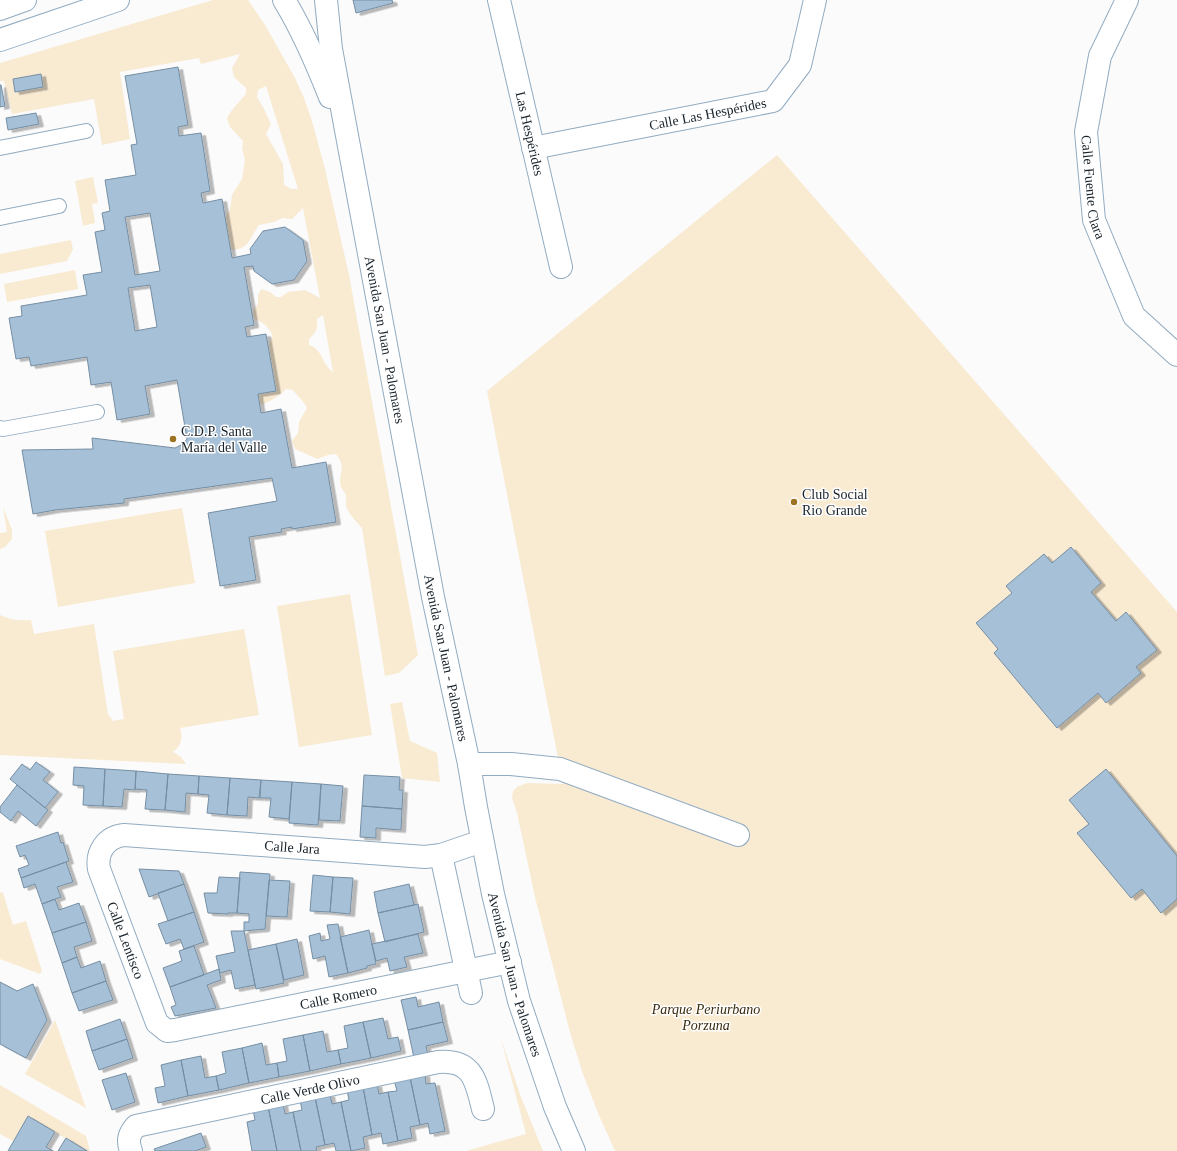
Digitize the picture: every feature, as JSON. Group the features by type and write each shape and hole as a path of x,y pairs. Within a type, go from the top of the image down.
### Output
{"street":[{"path":"0,9 26,0"},
{"path":"0,40 118,0"},
{"path":"284,0 313,54 332,100 351,157"},
{"path":"326,0 331,49 351,157"},
{"name":"Las Hespérides","path":"499,0 561,267"},
{"name":"Calle Las Hespérides","path":"534,148 773,100 800,65 815,0"},
{"name":"Calle Fuente Clara","path":"1127,0 1100,56 1086,132 1094,220 1134,316 1177,355"},
{"name":"Avenida San Juan - Palomares","path":"351,157 433,597 469,764 482,841 519,1001 555,1107 574,1151"},
{"path":"469,764 511,764 560,769 738,835"},
{"name":"Calle Jara","path":"103,846 117,836 124,835 417,857 441,855 482,841"},
{"name":"Calle Lentisco","path":"103,846 99,854 99,869 157,1023 167,1031"},
{"path":"441,855 471,992"},
{"name":"Calle Romero","path":"167,1031 510,962"},
{"name":"Calle Verde Olivo","path":"131,1151 128,1140 130,1132 136,1126 438,1062 447,1061 457,1063 466,1068 476,1082 483,1109"}],"lane":[{"path":"0,148 86,131"},
{"path":"0,218 59,206"},
{"path":"0,428 3,429 97,412"}],"green space":[{"path":"213,0 248,0 265,25 295,78 312,121 325,169 349,275 418,655 399,673 385,676 362,528 352,517 347,508 346,495 341,488 340,482 342,467 339,459 336,454 317,459 295,449 292,441 298,433 299,422 307,408 293,390 286,389 281,394 260,405 258,394 276,391 268,345 273,336 265,325 253,318 252,312 258,304 258,295 261,289 270,292 276,297 281,297 288,292 305,290 320,298 303,208 292,219 283,218 274,222 259,225 246,245 242,248 231,250 225,217 230,209 232,195 242,179 245,160 242,148 243,141 230,127 227,118 246,94 246,88 234,77 232,68 240,54 201,64 199,58 120,72 130,139 102,145 94,99 12,114 4,81 0,81 0,63","holes":["266,86 298,189 291,189 284,185 283,164 266,134 271,124 257,97 258,90","323,315 333,372 326,365 317,350 309,345 309,339 315,333 317,328 317,319"]},
{"name":"Club Social Rio Grande","path":"777,155 1177,612 1177,1151 615,1151 598,1113 583,1074 571,1036 535,897 517,813 512,798 513,791 517,787 527,783 563,784 487,391"},
{"path":"93,177 98,203 92,204 95,223 83,226 75,181"},
{"path":"71,240 73,249 67,261 0,274 0,254"},
{"path":"75,270 78,289 7,302 4,284"},
{"path":"3,507 12,530 12,539 5,547 0,549 0,533 7,532"},
{"path":"182,508 195,583 58,607 45,531"},
{"path":"350,594 372,735 299,747 277,606"},
{"path":"0,615 15,620 31,620 34,634 94,624 108,714 113,721 124,719 113,651 244,629 259,715 180,728 181,741 173,752 181,757 186,764 0,755"},
{"path":"402,702 410,741 437,753 440,782 402,778 390,704"},
{"path":"0,892 3,893 13,925 26,921 42,971 40,974 0,959"},
{"path":"55,1020 86,1108 25,1074"},
{"path":"501,1039 521,1097 543,1151 466,1151 526,1134"},
{"path":"0,1085 86,1136 90,1151 87,1151 28,1116 13,1141 0,1134"}],"building":[{"path":"353,0 392,0 393,3 356,13"},
{"path":"178,67 188,125 178,127 179,136 201,133 210,191 201,193 203,203 222,199 232,258 251,254 250,249 263,231 285,227 303,240 307,261 294,280 272,284 254,271 253,266 244,267 254,325 245,327 247,337 266,334 276,391 258,394 261,413 281,409 292,468 326,462 336,522 292,529 292,527 281,529 282,532 249,537 256,580 220,586 208,513 277,501 272,478 124,499 124,503 55,510 33,514 22,450 93,449 92,438 175,448 183,444 187,439 177,380 145,386 150,414 117,420 111,382 91,385 87,357 31,366 29,357 16,359 9,318 22,316 21,306 87,295 83,275 102,272 95,232 105,230 102,213 110,211 105,180 136,175 131,145 137,144 125,76","holes":["150,213 160,271 135,275 125,217","150,285 157,327 135,331 128,288"]},
{"path":"41,74 43,87 15,92 13,79"},
{"path":"0,85 5,106 0,107"},
{"path":"36,113 39,124 8,130 6,118"},
{"path":"1071,547 1101,583 1091,592 1116,621 1126,612 1157,650 1136,667 1141,673 1106,703 1098,693 1057,728 994,653 998,649 976,623 1012,593 1006,586 1044,554 1052,563"},
{"path":"36,762 50,772 43,780 58,792 45,808 10,779 22,764 30,770"},
{"path":"74,767 105,769 103,806 83,805 84,786 73,785"},
{"path":"105,769 136,771 135,790 124,789 122,807 103,806"},
{"path":"1106,769 1177,856 1177,899 1161,913 1142,889 1131,898 1077,833 1089,824 1069,800"},
{"path":"136,771 168,774 165,810 145,809 147,790 135,789"},
{"path":"168,774 199,776 198,794 186,793 185,812 165,810"},
{"path":"364,775 400,777 399,790 403,790 402,809 362,806"},
{"path":"199,776 230,778 227,815 207,813 209,795 198,794"},
{"path":"230,778 261,780 259,798 248,797 247,816 227,815"},
{"path":"261,780 292,782 289,819 269,817 271,798 260,798"},
{"path":"292,782 321,784 318,825 289,823"},
{"path":"321,784 343,786 340,821 319,820"},
{"path":"17,785 48,810 36,826 18,811 11,821 0,812 0,807"},
{"path":"362,806 402,809 401,830 376,828 376,838 360,837"},
{"path":"58,832 69,861 21,878 18,869 29,865 25,855 20,857 16,846"},
{"path":"66,862 73,882 57,887 61,897 42,904 35,884 24,888 21,878"},
{"path":"139,869 179,871 184,884 149,897"},
{"path":"240,872 270,874 265,929 244,931 244,922 249,922 249,914 237,913"},
{"path":"313,875 333,877 330,912 310,911"},
{"path":"219,877 240,878 237,913 208,913 204,893 217,893"},
{"path":"333,877 353,878 350,914 330,912"},
{"path":"269,880 290,881 287,917 266,916"},
{"path":"184,884 194,912 168,921 158,893"},
{"path":"409,884 414,905 378,913 374,892"},
{"path":"55,899 59,910 79,903 86,922 52,933 42,904"},
{"path":"418,904 424,932 385,942 378,913"},
{"path":"194,912 204,942 184,949 180,939 166,944 158,924"},
{"path":"86,922 92,941 74,947 77,957 62,963 52,933"},
{"path":"338,924 348,973 329,977 325,956 313,959 309,936 320,933 321,941 330,939 327,925"},
{"path":"369,930 376,964 348,973 340,937"},
{"path":"231,931 244,931 255,985 235,989 231,970 220,973 216,956 235,952"},
{"path":"418,934 423,953 404,957 407,967 390,971 387,958 376,961 372,944"},
{"path":"297,939 304,975 284,980 276,944"},
{"path":"276,944 284,983 256,989 248,950"},
{"path":"194,946 204,975 170,987 163,968 182,961 179,951"},
{"path":"77,957 81,968 100,961 106,981 72,993 62,963"},
{"path":"219,969 221,980 207,985 216,1008 175,1016 171,1007 176,1005 170,987"},
{"path":"106,981 113,1000 79,1011 72,993"},
{"path":"0,982 17,991 33,984 47,1020 26,1058 0,1044"},
{"path":"416,997 418,1007 439,1002 443,1022 408,1030 401,1000"},
{"path":"383,1018 388,1039 398,1037 401,1051 371,1058 363,1022"},
{"path":"120,1019 127,1039 92,1051 86,1031"},
{"path":"363,1022 371,1058 341,1064 338,1050 348,1048 344,1026"},
{"path":"443,1022 448,1041 426,1046 428,1055 414,1058 408,1030"},
{"path":"323,1031 327,1052 338,1050 341,1064 310,1071 303,1035"},
{"path":"303,1035 310,1071 279,1077 277,1063 287,1061 283,1039"},
{"path":"127,1039 133,1058 99,1070 92,1051"},
{"path":"262,1043 266,1065 277,1063 279,1077 249,1083 242,1048"},
{"path":"242,1048 249,1083 219,1090 216,1076 226,1073 222,1052"},
{"path":"201,1056 205,1078 216,1076 219,1090 188,1096 181,1060"},
{"path":"181,1060 188,1096 158,1103 155,1088 165,1086 161,1065"},
{"path":"126,1073 135,1102 112,1110 102,1080"},
{"path":"425,1074 426,1084 435,1083 445,1131 430,1134 428,1123 420,1125 410,1077"},
{"path":"410,1077 420,1125 410,1127 412,1138 398,1141 388,1092 397,1091 394,1080"},
{"path":"377,1084 379,1094 388,1092 398,1141 383,1144 381,1133 372,1135 363,1087"},
{"path":"363,1087 372,1135 363,1137 365,1148 351,1151 341,1102 349,1100 347,1090"},
{"path":"330,1094 332,1104 341,1102 351,1151 336,1151 334,1143 325,1145 315,1097"},
{"path":"315,1097 325,1145 316,1147 317,1151 301,1151 293,1112 302,1110 300,1100"},
{"path":"283,1103 285,1114 293,1112 301,1151 277,1151 268,1106"},
{"path":"268,1106 277,1151 252,1151 247,1122 255,1120 253,1110"},
{"path":"28,1116 55,1132 46,1147 53,1151 8,1151"},
{"path":"201,1133 206,1147 195,1151 155,1151 154,1149"},
{"path":"66,1138 87,1151 58,1151"}],"place":[{"name":"C.D.P. Santa María del Valle","path":"173,439"},
{"name":"Club Social Rio Grande","path":"794,502"}],"park label":[{"name":"Parque Periurbano Porzuna","path":"706,1018"}]}
